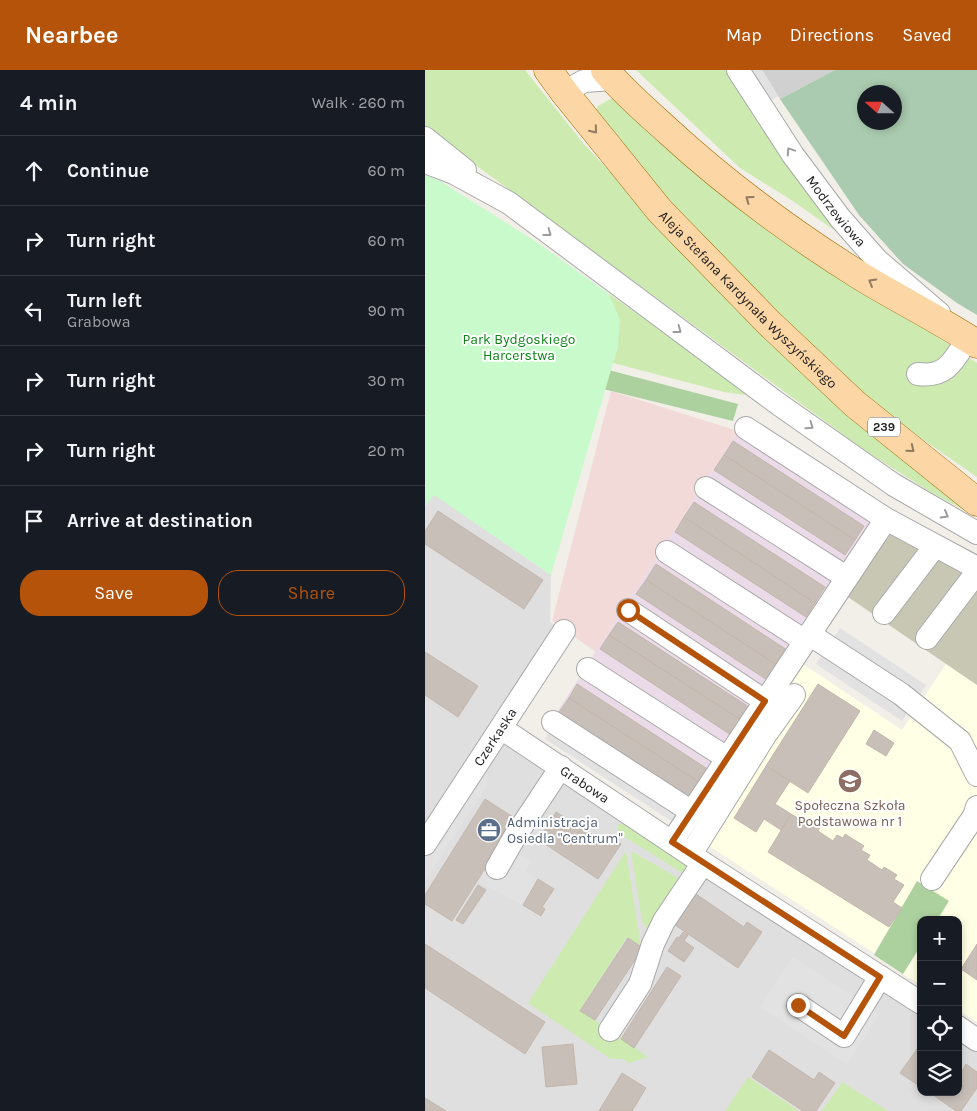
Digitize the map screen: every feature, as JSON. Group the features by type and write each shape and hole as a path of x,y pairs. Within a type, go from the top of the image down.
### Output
{"main road":[{"name":"Aleja Stefana Kardynała Wyszyńskiego","path":"548,70 660,211 769,323 855,404 977,502"},
{"path":"609,75 697,158 737,190 789,228 861,276 968,338"}],"street":[{"name":"Modrzewiowa","path":"738,70 793,155 840,218 877,260 968,338"},
{"path":"564,92 584,81 609,75"},
{"path":"425,138 777,403 894,485 977,533"},
{"path":"425,162 454,173 509,203"},
{"path":"918,374 929,375 939,373 953,362 968,338"},
{"path":"746,428 886,519 977,570 927,638"},
{"path":"706,488 847,577"},
{"path":"672,842 886,519"},
{"path":"884,614 935,546"},
{"path":"667,552 901,694 960,741 977,775"},
{"path":"628,610 765,701"},
{"name":"Czerkaska","path":"425,844 564,631"},
{"path":"588,669 727,758"},
{"path":"610,1030 640,984 653,944 664,921 765,734 794,695"},
{"path":"553,722 691,812"},
{"name":"Grabowa","path":"501,728 697,859 917,1000"},
{"path":"497,868 561,767"},
{"path":"932,880 974,816 977,807"},
{"path":"798,1005 844,1036 880,977"},
{"path":"962,1031 977,1040"}],"shaded area":[{"path":"748,70 762,70 778,96 769,102"},
{"path":"762,70 835,70 780,99"},
{"path":"835,70 977,70 977,315 903,264 859,215 780,99"},
{"path":"611,391 738,431 596,652 552,621"},
{"path":"738,431 878,520 691,805 555,715"},
{"path":"434,494 551,575 550,622 564,631 502,727 917,1000 917,1096 962,1096 962,1030 977,1040 977,1111 425,1111 425,506"},
{"path":"903,518 977,554 977,685 845,595"},
{"path":"840,628 926,685 902,721 816,664"},
{"name":"Społeczna Szkoła Podstawowa nr 1","path":"800,662 902,730 946,664 977,685 977,1022 962,1013 962,916 941,916 957,891 940,916 917,917 902,908 874,953 689,833"},
{"path":"551,730 683,815 676,824 545,739"},
{"path":"479,774 490,781 425,881 425,857"},
{"path":"517,820 511,849 531,862 525,871 538,879 523,905 479,882"},
{"path":"917,952 917,983 903,974"},
{"path":"793,957 880,1014 847,1064 760,1007"}],"green space":[{"path":"425,70 525,70 583,143 725,295 977,510 977,517 932,493 864,450 425,128"},
{"path":"636,70 729,70 851,242 793,201 740,168"},
{"path":"612,98 620,102 865,290 977,363 977,477 866,400 697,234 594,113 598,106"},
{"name":"Park Bydgoskiego Harcerstwa","path":"425,175 440,181 538,243 609,294 620,320 618,346 551,575 434,495 425,506"},
{"path":"609,294 746,390 746,395 724,392 613,363 618,346"},
{"path":"601,368 738,404 733,421 595,387"},
{"path":"625,822 687,863 689,877 618,833 618,825"},
{"path":"626,851 641,946 627,937 580,1010 648,1057 629,1063 623,1059 611,1059 528,1003"},
{"path":"631,851 685,882 652,937 642,921"},
{"path":"917,881 949,901 940,916 917,916 917,951 903,974 874,955"},
{"path":"748,1077 799,1111 725,1111"},
{"path":"842,1082 888,1111 822,1111"}],"building":[{"path":"733,441 864,526 855,540 724,455"},
{"path":"724,455 855,540 845,555 714,470"},
{"path":"694,502 825,587 815,603 684,517"},
{"path":"438,511 543,580 524,609 425,544 425,531"},
{"path":"684,517 815,603 806,617 675,532"},
{"path":"656,564 787,650 777,665 646,580"},
{"path":"646,580 777,665 767,680 636,594"},
{"path":"618,622 749,707 741,720 609,635"},
{"path":"609,635 741,720 731,735 600,649"},
{"path":"425,652 478,686 458,717 425,695"},
{"path":"577,684 709,770 700,783 569,698"},
{"path":"818,684 860,711 808,793 766,766"},
{"path":"569,698 700,783 690,798 559,712"},
{"path":"874,730 894,743 886,756 866,744"},
{"path":"766,766 790,781 775,804 791,814 781,830 764,819 756,832 734,818"},
{"path":"485,799 516,819 452,921 425,904 425,895"},
{"path":"556,812 601,840 605,834 621,844 598,879 539,840"},
{"path":"791,814 806,823 808,819 820,827 818,831 833,841 837,835 843,838 845,834 864,846 861,850 870,855 867,860 882,870 884,867 897,875 894,879 904,885 893,902 902,908 889,927 768,852"},
{"path":"538,879 554,889 542,907 545,909 541,916 523,905"},
{"path":"478,885 486,890 463,924 456,920"},
{"path":"696,894 744,927 747,922 762,932 738,968 675,925"},
{"path":"683,932 688,935 684,941 694,948 684,962 668,951 677,937 679,938"},
{"path":"628,938 643,948 595,1020 580,1011"},
{"path":"425,944 545,1022 525,1054 425,988"},
{"path":"977,944 977,980 962,970"},
{"path":"667,967 681,976 634,1048 621,1039"},
{"path":"573,1044 577,1084 546,1087 542,1047"},
{"path":"917,1049 917,1084 900,1073"},
{"path":"769,1050 814,1080 819,1072 835,1083 816,1111 803,1111 752,1077"},
{"path":"966,1064 977,1072 977,1088 961,1111 956,1111 935,1096 962,1096 962,1071"},
{"path":"622,1073 646,1088 632,1111 599,1111"},
{"path":"425,1098 446,1111 425,1111"}],"place":[{"name":"Społeczna Szkoła Podstawowa nr 1","path":"850,781"},
{"name":"Administracja Osiedla \"Centrum\"","path":"489,830"}],"route":[{"path":"628,610 765,701 672,842 880,977 844,1036 798,1005"}]}
